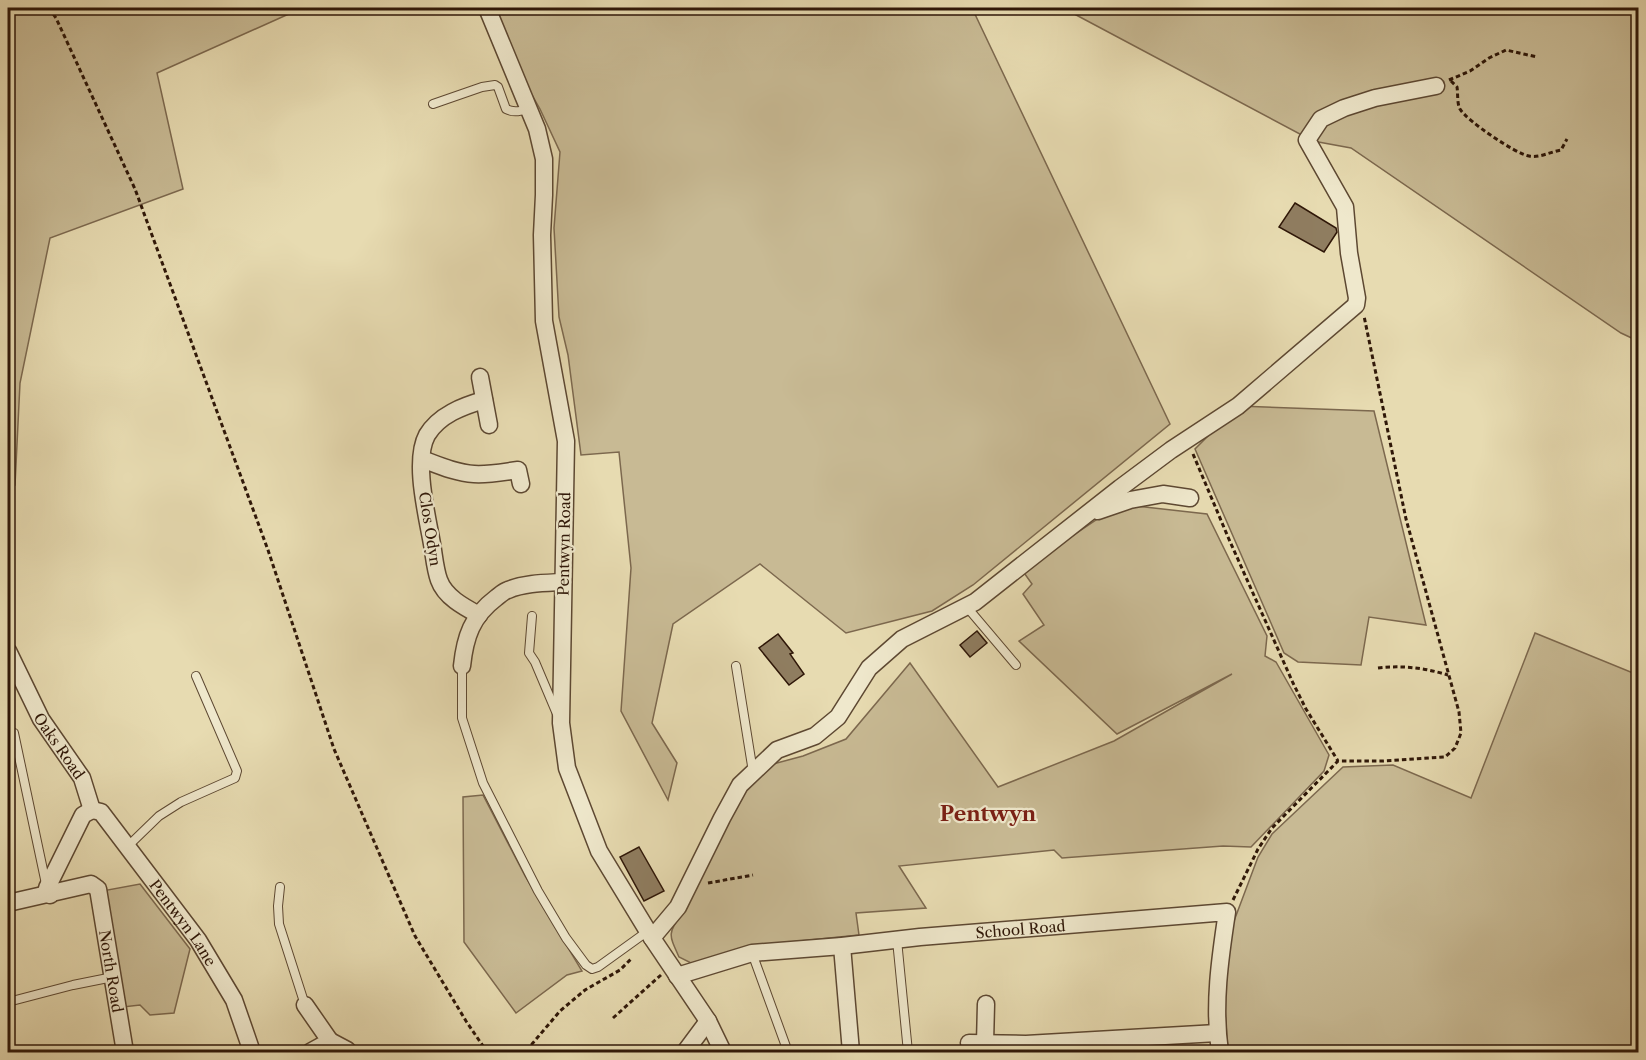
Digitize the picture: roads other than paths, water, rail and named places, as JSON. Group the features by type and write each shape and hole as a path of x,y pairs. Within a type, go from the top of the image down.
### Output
{"street":[{"name":"Pentwyn Road","path":"487,8 537,129 544,159 542,235 544,321 566,441 561,723 567,768 598,851 708,1021 723,1053"},
{"path":"650,934 678,907 740,785 777,750 815,736 838,717 868,668 902,639 975,602 1137,475 1238,406 1356,305 1345,207 1307,140 1321,119 1344,108 1375,98 1443,83"},
{"path":"480,377 489,425"},
{"name":"Clos Odyn","path":"479,615 451,597 439,581 424,498 422,452 428,435 438,423 460,407 484,400"},
{"path":"422,459 456,471 473,474 518,470 521,484"},
{"path":"1031,556 1041,556 1096,512 1130,500 1163,494 1190,498"},
{"path":"462,666 464,645 472,625 486,606 507,590 535,584 563,582"},
{"name":"Oaks Road","path":"8,651 42,719 82,778 92,810"},
{"path":"8,903 48,891 83,815 92,810"},
{"name":"Pentwyn Lane","path":"92,810 101,812 198,940 234,1000 252,1053"},
{"name":"North Road","path":"48,891 91,884 98,889 125,1053"},
{"name":"School Road","path":"674,971 752,952 1227,912 1219,968 1217,1033"},
{"path":"842,946 851,1053"},
{"path":"986,1004 977,1043 1026,1044 1217,1033 1220,1053"},
{"path":"305,1005 330,1041 349,1053"},
{"path":"685,1053 708,1021"},
{"path":"310,1053 330,1041"}],"lane":[{"path":"433,104 482,87 495,85 498,87 506,109 517,112 528,109"},
{"path":"966,606 1016,665"},
{"path":"532,616 529,653 561,723"},
{"path":"462,666 462,718 483,783 538,891 566,938 586,965 592,969 650,934"},
{"path":"736,666 753,772"},
{"path":"127,848 159,816 181,802 235,778 237,771 196,676"},
{"path":"14,733 48,891"},
{"path":"280,887 279,924 305,1005"},
{"path":"897,940 909,1053"},
{"path":"752,952 788,1053"},
{"path":"8,1002 113,977"}],"district":[{"name":"Pentwyn","path":"988,813"}]}
